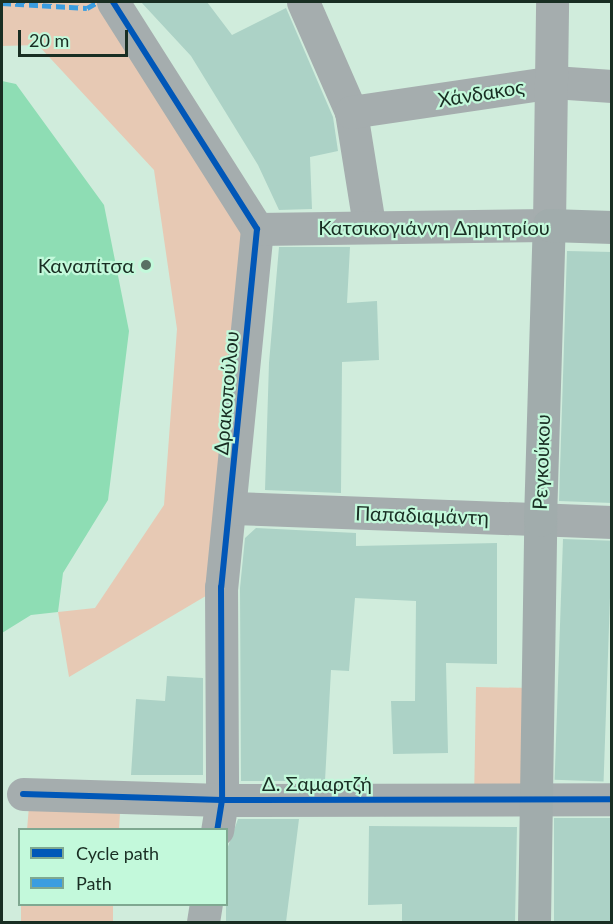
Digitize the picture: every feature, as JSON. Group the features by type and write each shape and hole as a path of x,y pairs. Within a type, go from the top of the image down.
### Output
{"main road":[{"name":"Κατσικογιάννη Δημητρίου","path":"549,225 612,227"},
{"name":"Ρεγκούκου","path":"534,922 540,519 549,225"}],"street":[{"path":"113,2 257,229"},
{"path":"303,2 351,112 369,225"},
{"name":"Ρεγκούκου","path":"549,225 553,82 552,2"},
{"name":"Χάνδακος","path":"351,112 553,82 612,86"},
{"name":"Κατσικογιάννη Δημητρίου","path":"257,229 369,225 549,225"},
{"name":"Δρακοπούλου","path":"220,815 221,587 232,508 257,229"},
{"name":"Παπαδιαμάντη","path":"232,508 612,522"},
{"name":"Δ. Σαμαρτζή","path":"23,794 220,815 536,799 612,799"},
{"path":"203,922 206,906"}],"shaded area":[{"path":"2,2 113,2 257,229 221,587 69,677 58,612 95,608 164,505 177,329 154,170 38,45 2,46"},
{"path":"2,81 16,84 104,205 129,331 108,500 63,573 58,612 31,615 2,633"},
{"path":"476,687 530,688 528,795 474,794"},
{"path":"30,794 121,797 119,828 27,828"},
{"path":"21,906 113,906 113,922 21,922"}],"building":[{"path":"141,2 207,2 232,35 286,8 333,117 338,151 310,157 312,209 279,210 258,165 191,56"},
{"path":"279,247 350,247 347,303 377,301 379,360 342,362 341,493 265,490 269,363"},
{"path":"567,251 612,252 612,503 559,501"},
{"path":"256,528 356,533 356,546 497,543 497,664 446,663 448,753 393,754 391,701 415,701 416,601 355,598 349,671 331,670 325,781 241,781 240,588 245,538"},
{"path":"563,539 612,541 604,782 555,780"},
{"path":"167,676 203,678 203,775 131,775 136,699 165,701"},
{"path":"554,818 612,818 612,922 554,922"},
{"path":"238,819 299,819 286,922 226,922 228,846"},
{"path":"369,826 517,827 515,922 402,922 402,904 368,905"}],"marked path":[{"path":"2,3 87,8 98,2"}],"cycle path":[{"path":"113,2 257,229 221,587 222,800 217,828"},
{"path":"23,794 222,800 612,799"}],"place":[{"name":"Καναπίτσα","path":"146,265"}]}
